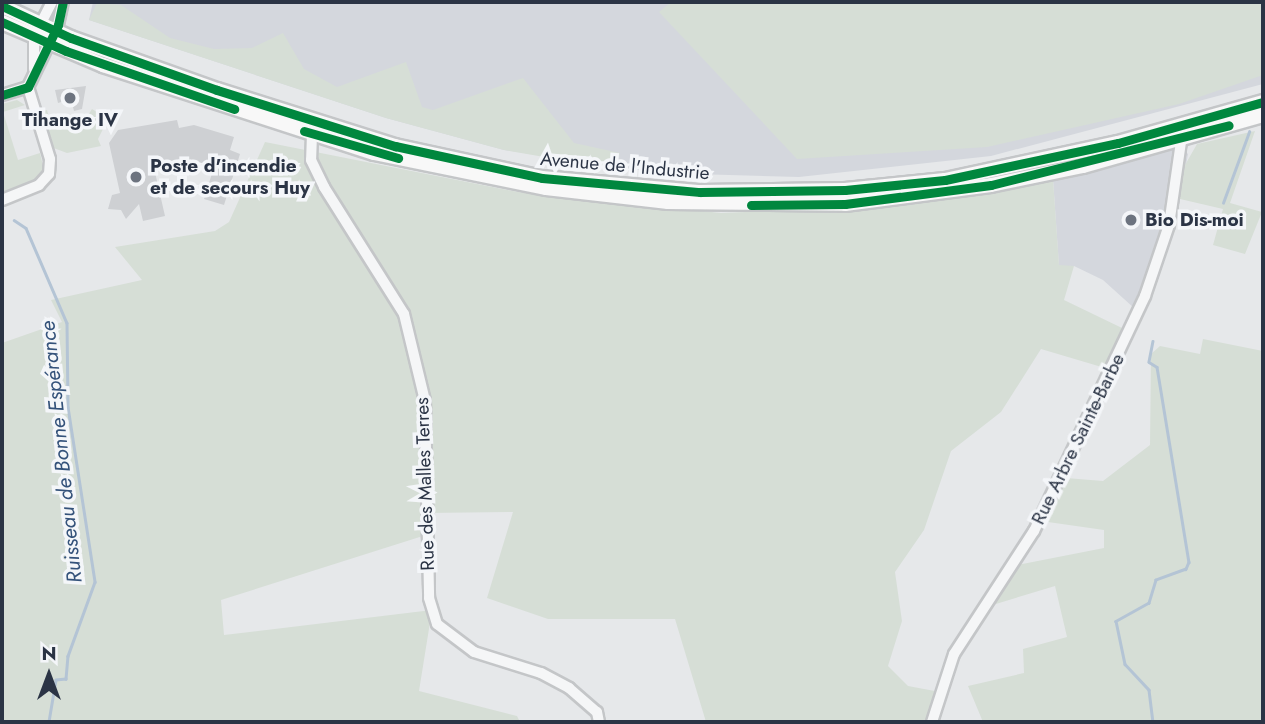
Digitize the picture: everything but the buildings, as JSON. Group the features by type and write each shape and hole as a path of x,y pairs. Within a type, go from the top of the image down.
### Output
{"main road":[{"name":"Avenue de l'Industrie","path":"2,6 50,43 312,134 435,167 546,188 668,202 845,204 991,185 1180,139 1263,115"},
{"name":"Avenue de l'Industrie","path":"2,22 37,31"},
{"name":"Avenue de l'Industrie","path":"50,43 296,118 542,178 768,193 845,190 993,172 1189,124 1263,102"}],"street":[{"path":"2,200 39,185 48,174 50,159 28,87 37,31 52,2"},
{"path":"33,69 50,43 63,2"},
{"path":"2,95 28,87"},
{"path":"296,118 312,134 332,127"},
{"path":"1180,139 1189,124"},
{"name":"Rue des Malles Terres","path":"312,134 311,160 324,187 404,314 425,401 428,586 437,624 474,652 541,673 569,688 597,712 599,722"},
{"name":"Rue Arbre Sainte-Barbe","path":"932,722 954,654 1034,531 1145,296 1169,225 1180,139"}],"shaded area":[{"path":"93,2 1263,2 1263,84 991,156 799,177 659,173 504,150 386,118 89,20"},
{"path":"671,2 1263,2 1263,75 1179,104 987,147 797,159 659,12"},
{"path":"97,3 121,5 170,38 214,49 252,48 283,33 304,69 337,87 406,62 422,107 433,110 523,78 574,143 620,153 614,169 504,150 386,118 89,20"},
{"path":"17,100 25,105 3,112 18,160 40,153 44,170 34,183 2,194 2,104"},
{"path":"92,109 108,119 98,139 101,146 67,153 51,147 42,111 47,110 50,121 73,114 85,120"},
{"path":"1255,131 1230,203 1262,212 1245,254 1213,245 1223,209 1180,199 1181,172 1197,144"},
{"path":"265,142 518,192 721,213 907,205 1053,179 1059,265 1074,266 1064,300 1122,328 1105,368 1041,349 1001,412 951,451 924,530 895,572 902,621 888,666 908,686 940,692 932,722 706,722 675,619 548,619 487,598 513,512 426,513 426,535 221,600 224,635 432,610 419,691 517,716 520,722 2,722 2,343 62,322 51,300 142,280 115,247 215,231 229,222"},
{"path":"1179,146 1188,154 1180,199 1145,309 1134,308 1103,280 1074,266 1059,266 1053,179"},
{"path":"1203,339 1263,351 1263,722 983,722 968,686 1024,673 1023,649 1067,637 1055,586 986,607 1012,566 1104,548 1104,530 1048,522 1066,478 1103,481 1150,445 1151,354 1160,346 1200,354"}],"waterway":[{"path":"1223,203 1249,132"},
{"name":"Ruisseau de Bonne Espérance","path":"14,220 26,228 67,323 68,407 95,582 68,656 66,679 56,680 49,722"},
{"path":"1153,341 1149,362 1157,367 1189,562 1186,569 1156,580 1149,603 1116,621 1125,664 1149,690 1153,722"}],"cycle path":[{"path":"2,95 28,87 58,25 63,2"},
{"path":"2,6 71,38 217,90 395,146 542,178 700,192 845,190 945,180 1118,143 1263,102"},
{"path":"2,22 66,51 234,109"},
{"path":"751,205 845,204 991,185 1229,125"},
{"path":"304,131 398,158"}],"place":[{"name":"Tihange IV","path":"70,98"},
{"name":"Poste d'incendie et de secours Huy","path":"136,177"},
{"name":"Bio Dis-moi","path":"1131,220"}]}
